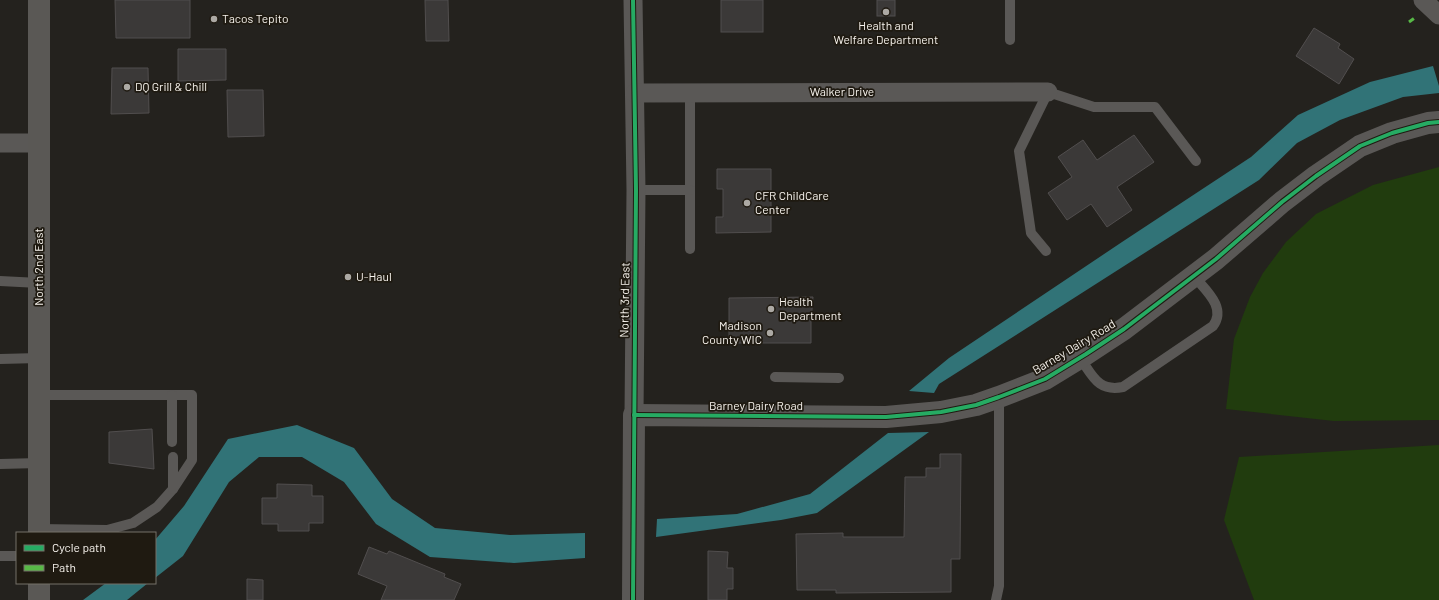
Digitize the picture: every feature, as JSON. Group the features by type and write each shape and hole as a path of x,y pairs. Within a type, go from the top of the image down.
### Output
{"main road":[{"name":"North 2nd East","path":"39,0 39,531"},
{"path":"39,584 39,600"}],"street":[{"name":"North 3rd East","path":"633,0 636,190 633,600"},
{"path":"1423,0 1439,15"},
{"name":"Walker Drive","path":"635,93 1048,92"},
{"name":"Barney Dairy Road","path":"634,415 886,417 976,406 999,398 1045,379 1124,329 1216,259 1282,202 1316,176 1360,146 1392,133 1428,123 1439,122"},
{"path":"0,143 39,143"}],"lane":[{"path":"1010,0 1010,40"},
{"path":"1046,251 1031,233 1019,151 1048,92 1094,107 1155,107 1196,161"},
{"path":"690,93 690,249"},
{"path":"636,190 690,190"},
{"path":"1080,358 1097,383 1103,387 1114,389 1123,387 1213,326 1216,321 1218,308 1194,276"},
{"path":"0,281 39,283"},
{"path":"0,358 39,358"},
{"path":"775,377 839,378"},
{"path":"39,395 192,395 192,460 173,489 157,507 133,523 107,530 39,531"},
{"path":"172,395 172,442"},
{"path":"996,600 999,586 999,398"},
{"path":"173,457 173,489"},
{"path":"0,464 39,463"},
{"path":"0,556 16,556"}],"green space":[{"path":"1439,167 1439,420 1334,421 1226,409 1234,339 1250,297 1263,273 1286,242 1316,214 1373,185"},
{"path":"1439,445 1439,600 1254,600 1224,520 1239,457"}],"water":[{"path":"1433,66 1439,86 1439,93 1403,97 1340,120 1297,143 1259,180 939,384 934,393 909,391 949,358 1251,157 1298,115 1370,82"},
{"path":"297,425 354,448 392,499 435,528 510,535 585,533 585,558 514,563 430,557 376,524 344,482 302,457 259,457 229,482 183,556 156,577 156,539 184,506 228,439"},
{"path":"929,432 817,513 781,520 656,537 657,519 737,514 810,494 888,433"},
{"path":"105,584 147,584 127,600 83,600"}],"building":[{"path":"115,0 190,0 190,38 116,38"},
{"path":"425,0 448,0 449,41 426,41"},
{"path":"721,0 763,0 763,32 721,32"},
{"path":"877,0 895,0 895,16 877,16"},
{"path":"1314,28 1340,44 1338,48 1354,59 1339,84 1296,56"},
{"path":"178,49 226,49 226,80 178,81"},
{"name":"DQ Grill & Chill","path":"112,68 148,68 149,113 111,114"},
{"path":"227,90 263,90 264,136 228,137"},
{"path":"1134,135 1154,162 1117,187 1132,210 1107,227 1091,204 1067,220 1048,193 1072,177 1058,157 1083,140 1097,160"},
{"name":"CFR ChildCare Center","path":"717,169 771,169 771,232 716,233 716,217 723,217 723,189 717,189"},
{"path":"813,297 811,343 729,343 729,298"},
{"path":"152,429 154,469 109,463 109,432"},
{"path":"940,454 961,454 960,559 951,559 951,592 836,593 836,590 797,590 796,534 843,533 843,537 904,537 905,477 926,477 926,468 940,468"},
{"path":"277,484 312,485 312,496 323,496 323,523 309,523 309,531 278,531 278,524 262,524 262,498 277,498"},
{"path":"369,547 387,554 389,551 445,574 444,577 461,584 454,600 381,600 387,586 358,574"},
{"path":"708,551 728,552 727,568 733,568 733,589 727,589 727,600 708,600"},
{"path":"247,579 263,580 263,600 247,600"}],"marked path":[{"path":"1409,22 1416,17"}],"cycle path":[{"path":"633,0 636,190 633,600"},
{"path":"634,415 886,417 941,412 976,405 999,397 1045,379 1124,329 1216,259 1282,202 1316,176 1360,146 1392,133 1428,123 1439,122"}],"place":[{"name":"Health and Welfare Department","path":"886,12"},
{"name":"Tacos Tepito","path":"214,19"},
{"name":"DQ Grill & Chill","path":"127,87"},
{"name":"CFR ChildCare Center","path":"747,203"},
{"name":"U-Haul","path":"348,277"},
{"name":"Health Department","path":"771,309"},
{"name":"Madison County WIC","path":"770,333"}]}
